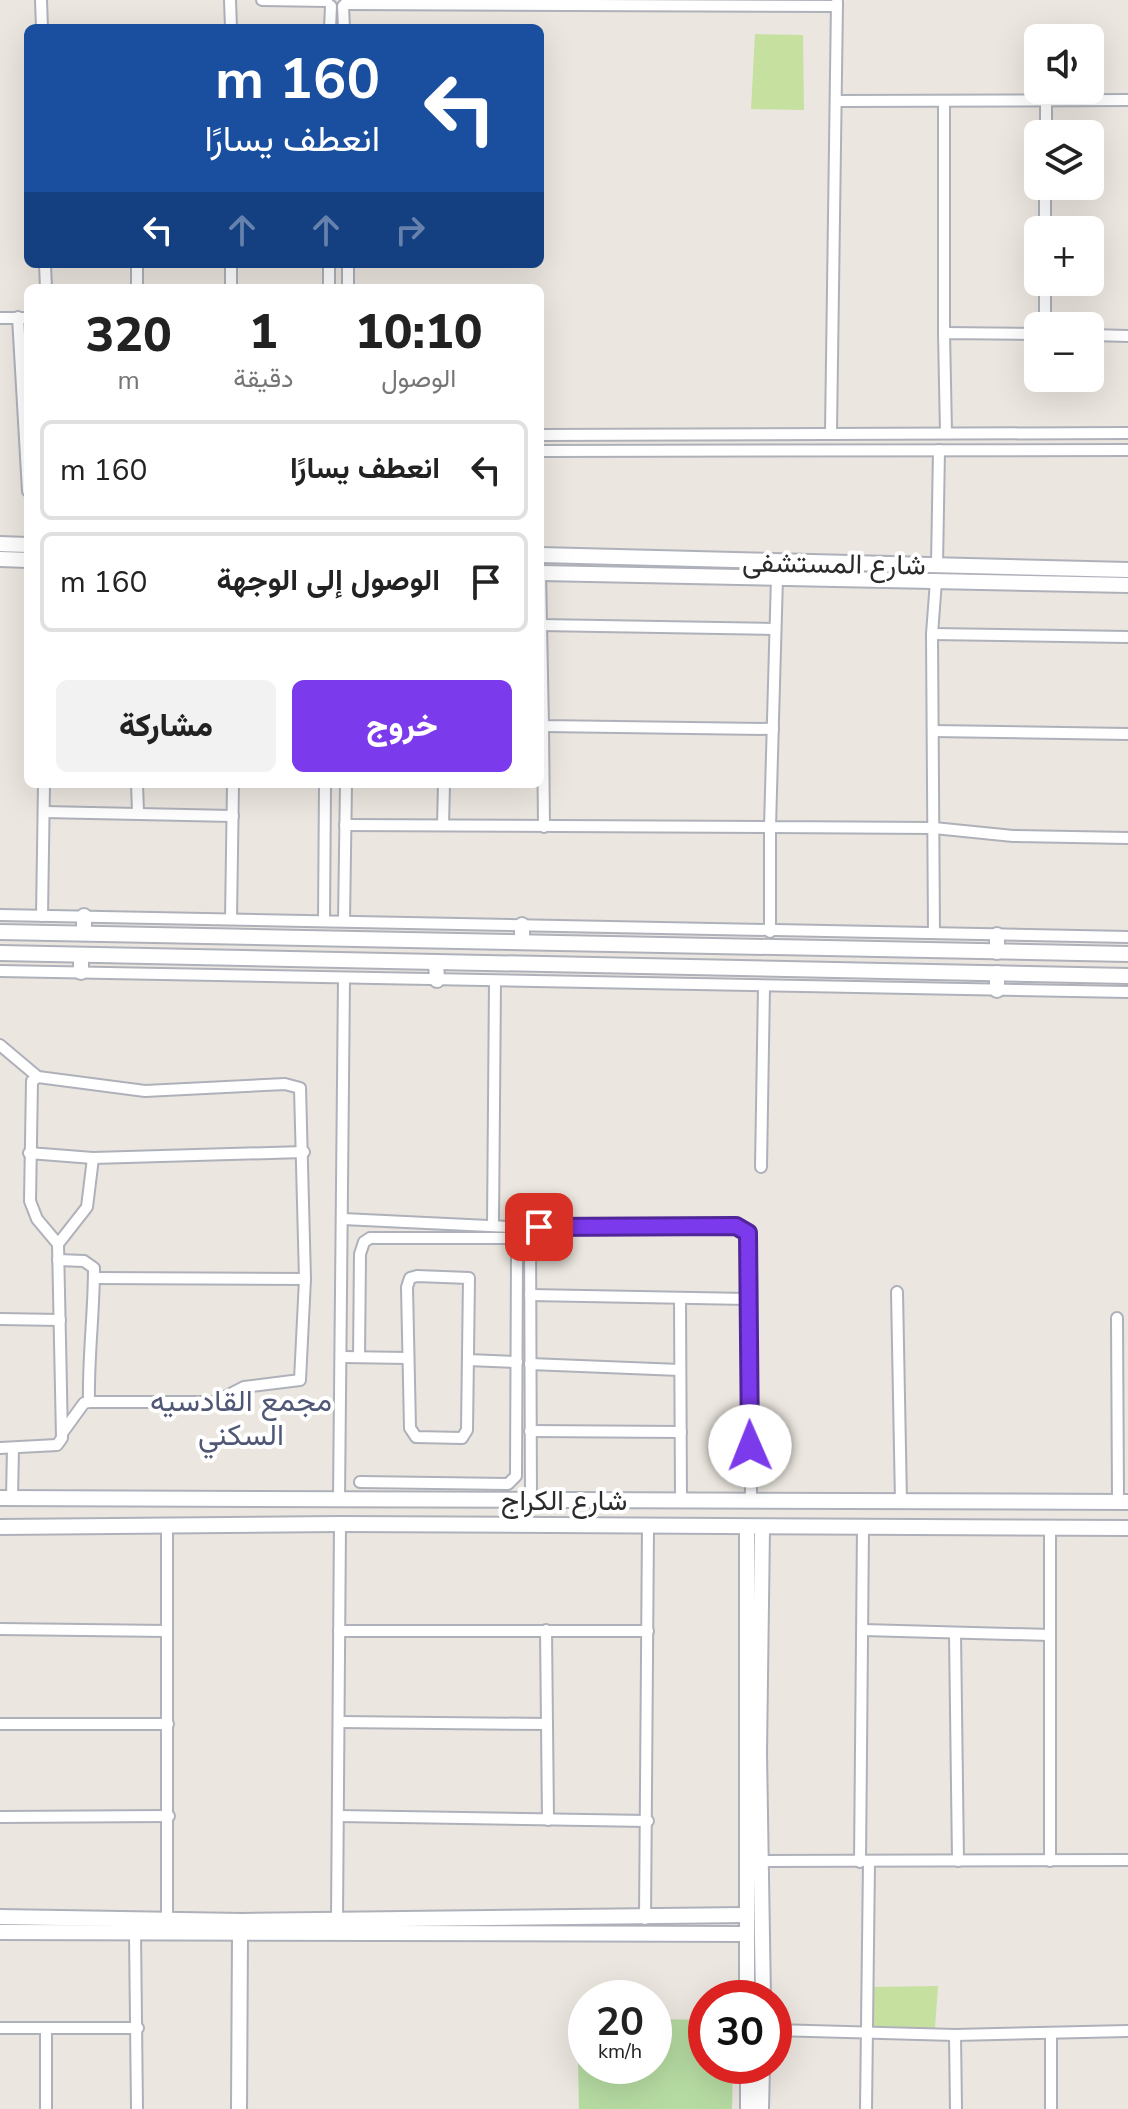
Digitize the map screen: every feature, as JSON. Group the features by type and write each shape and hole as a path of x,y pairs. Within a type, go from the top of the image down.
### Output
{"street":[{"path":"41,0 42,24"},
{"path":"230,0 231,24"},
{"path":"262,0 337,3 837,3 831,432"},
{"path":"331,24 337,3"},
{"path":"337,3 343,24"},
{"path":"838,101 1024,100"},
{"path":"1104,100 1128,100"},
{"path":"944,101 946,433"},
{"path":"0,318 23,318 24,353"},
{"path":"944,333 1024,334"},
{"path":"1104,335 1128,336"},
{"path":"1004,433 1006,450"},
{"path":"544,435 1128,433"},
{"path":"618,434 618,451"},
{"path":"937,565 939,450"},
{"path":"544,451 1128,450"},
{"path":"0,544 24,545"},
{"name":"شارع المستشفى","path":"544,555 1128,570"},
{"path":"613,556 613,574"},
{"path":"0,559 24,560"},
{"path":"1042,568 1042,583"},
{"name":"شارع المستشفى","path":"544,573 1128,585"},
{"path":"770,932 777,577"},
{"path":"934,933 932,634 936,581"},
{"path":"544,625 775,629"},
{"path":"932,634 1128,637"},
{"path":"544,726 773,729"},
{"path":"933,731 1128,734"},
{"path":"42,916 44,788"},
{"path":"137,788 138,812"},
{"path":"231,919 233,788"},
{"path":"324,920 325,788"},
{"path":"344,921 346,788"},
{"path":"443,825 444,788"},
{"path":"544,788 544,827"},
{"path":"44,812 233,816"},
{"path":"345,825 934,828 1013,836 1128,838"},
{"path":"0,915 1128,937"},
{"path":"84,916 84,933"},
{"path":"522,925 522,942"},
{"path":"0,932 1128,954"},
{"path":"997,935 997,952"},
{"path":"272,959 273,937"},
{"path":"822,948 822,969"},
{"path":"0,953 1128,976"},
{"path":"81,955 81,972"},
{"path":"436,962 437,980"},
{"path":"0,971 1128,992"},
{"path":"997,973 997,990"},
{"path":"339,1499 343,1357 344,978"},
{"path":"493,1226 495,981"},
{"path":"761,1167 764,986"},
{"path":"0,1045 38,1077 145,1091 295,1085 300,1088 305,1279 300,1380 244,1387 215,1402 84,1403 57,1445 0,1448"},
{"path":"38,1077 32,1081 30,1201 37,1219 58,1244"},
{"path":"29,1153 93,1158 304,1152"},
{"path":"63,1432 58,1244 87,1207 93,1158"},
{"path":"343,1219 530,1228 736,1226 748,1233 751,1500"},
{"path":"530,1228 531,1500"},
{"path":"359,1357 360,1254 364,1242 370,1238 508,1238 514,1242 517,1254 516,1476 512,1481 360,1482"},
{"path":"58,1260 90,1264 94,1278 93,1335 88,1350 89,1402"},
{"path":"94,1278 305,1279"},
{"path":"410,1278 469,1278 468,1360 465,1435 416,1437 410,1428 407,1287 410,1278"},
{"path":"897,1292 901,1502"},
{"path":"530,1295 748,1299"},
{"path":"680,1299 681,1501"},
{"path":"1117,1318 1123,1502"},
{"path":"0,1319 60,1320"},
{"path":"343,1357 408,1358"},
{"path":"468,1360 517,1362"},
{"path":"530,1364 680,1370"},
{"path":"530,1431 681,1432"},
{"path":"6,1498 13,1448"},
{"name":"شارع الكراج","path":"6,1498 1123,1502"},
{"path":"120,1499 121,1526"},
{"path":"927,1502 927,1527"},
{"path":"0,1527 340,1524 1128,1528"},
{"path":"337,1919 340,1524"},
{"path":"167,1525 167,1921"},
{"path":"645,1919 648,1526"},
{"path":"863,1527 866,2109"},
{"path":"746,1980 745,1915 753,1753 755,1528"},
{"path":"1050,1528 1050,1861"},
{"path":"0,1629 167,1631"},
{"path":"546,1630 548,1820"},
{"path":"863,1630 1049,1635"},
{"path":"339,1631 648,1631"},
{"path":"955,1633 958,1861"},
{"path":"339,1722 547,1724"},
{"path":"0,1724 168,1724"},
{"path":"753,1753 761,1861 763,1980"},
{"path":"0,1817 169,1816"},
{"path":"338,1816 648,1821"},
{"path":"761,1861 1128,1860"},
{"path":"1,1925 135,1933 240,1934 388,1926 688,1926 745,1915"},
{"path":"1,1925 337,1919 388,1926"},
{"path":"411,1926 645,1919 745,1934"},
{"path":"135,1933 137,2109"},
{"path":"239,2109 240,1934"},
{"path":"0,2028 138,2028"},
{"path":"46,2028 46,2109"},
{"path":"792,2031 955,2035 1128,2031"},
{"path":"1051,2033 1051,2109"},
{"path":"955,2035 956,2109"},
{"path":"748,2109 752,2084"},
{"path":"757,2084 761,2109"}],"green space":[{"path":"755,34 803,35 804,110 751,109"},
{"path":"938,1986 935,2028 873,2026 872,1987"},
{"path":"672,2019 688,2020 688,2084 733,2084 732,2109 579,2109 578,2084 672,2084"}],"district":[{"name":"مجمع القادسيه السكني","path":"241,1418"}],"route":[{"path":"539,1227 736,1226 748,1233 750,1446"}]}
